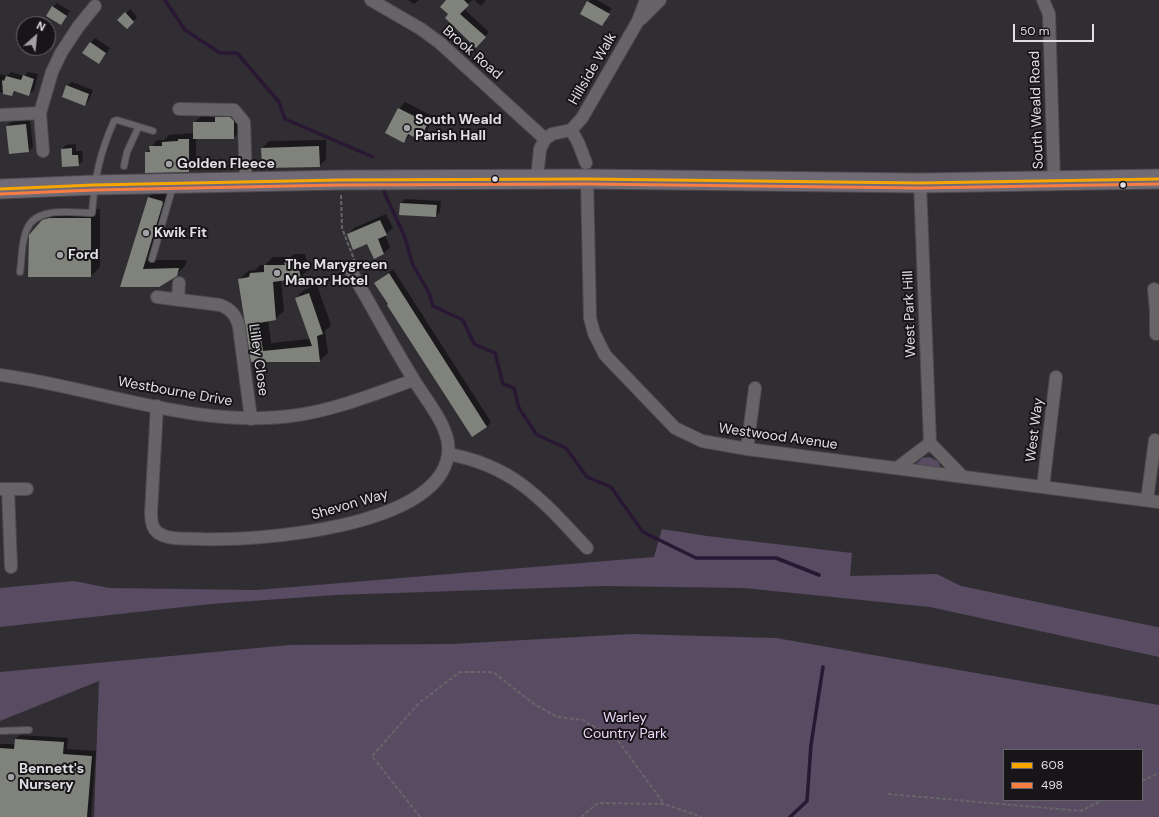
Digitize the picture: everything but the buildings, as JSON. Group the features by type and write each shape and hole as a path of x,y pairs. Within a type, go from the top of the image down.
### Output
{"main road":[{"path":"0,189 246,181 537,178 587,171 920,183 1054,182 1159,179"}],"street":[{"name":"Brook Road","path":"371,0 383,3 440,43 546,139"},
{"name":"Hillside Walk","path":"571,130 582,118 638,21 646,0"},
{"name":"Hillside Walk","path":"638,21 660,0"},
{"name":"South Weald Road","path":"1043,0 1048,14 1054,182"},
{"name":"South Weald Road","path":"1048,14 1054,0"},
{"path":"43,151 40,113 52,72 61,53 78,27 96,6"},
{"path":"179,109 234,110 244,122 246,181"},
{"path":"0,115 40,113"},
{"path":"537,178 540,149 546,139 552,134 571,130 578,142 587,171"},
{"name":"Westwood Avenue","path":"587,171 590,318 594,333 604,355 676,428 702,441 747,449 1153,501"},
{"name":"West Park Hill","path":"920,183 930,442"},
{"name":"Shevon Way","path":"157,406 151,513 152,524 157,532 165,536 216,540 283,536 324,529 373,516 407,503 419,496 439,475 446,463 448,442 445,430 352,273"},
{"path":"178,300 179,283"},
{"path":"1154,289 1158,310 1156,334"},
{"name":"Lilley Close","path":"157,297 220,305 226,307 235,315 239,326 250,419"},
{"name":"Westbourne Drive","path":"0,375 203,416 250,419 282,417 316,412 350,403 414,380"},
{"name":"West Way","path":"1043,487 1056,377"},
{"path":"747,449 755,388"},
{"path":"1153,501 1155,440"},
{"path":"897,468 930,442 962,476"},
{"path":"448,454 476,460 511,476 544,502 587,548"},
{"path":"11,567 4,489 27,489"}],"lane":[{"path":"20,272 24,239 27,228 36,218 47,213 92,213 94,185 102,149 114,121 117,120 154,132"},
{"path":"124,166 127,152 138,128 137,126"},
{"path":"152,259 174,183"},
{"path":"0,731 29,730"}],"path":[{"path":"340,180 342,228 357,268 352,273"},
{"path":"420,817 372,756 419,703 460,672 493,672 534,704 557,717 584,720 619,742 664,804"},
{"path":"1143,781 1159,773"},
{"path":"888,794 1081,811 1101,801"},
{"path":"581,817 598,803 664,804 702,817"}],"green space":[{"path":"929,457 938,461 942,470 914,466 922,458"},
{"path":"662,529 707,536 852,553 850,576 937,574 961,586 1159,627 1159,657 930,607 744,588 604,586 335,595 211,604 0,627 0,588 74,581 109,588 257,590 654,557"},
{"name":"Warley Country Park","path":"632,634 776,638 1159,705 1159,817 94,817 99,681 0,721 0,672 289,645 452,644"}],"waterway":[{"path":"165,0 185,30 220,53 237,53 279,102 285,119 373,157"},
{"path":"384,192 404,235 413,265 429,293 433,306 463,320 474,344 495,353 503,384 514,388 519,408 537,435 566,448 587,477 611,487 643,532 696,558 776,558 819,575"},
{"path":"790,817 807,801 811,745 823,667"}],"transit line":[{"name":"608","path":"0,189 94,185 340,180 587,179 920,183 1159,179"},
{"name":"498","path":"0,194 94,190 340,185 587,184 920,188 1159,184"}],"place":[{"name":"South Weald Parish Hall","path":"407,128"},
{"name":"Golden Fleece","path":"169,164"},
{"name":"Kwik Fit","path":"146,233"},
{"name":"Ford","path":"60,255"},
{"name":"The Marygreen Manor Hotel","path":"277,273"},
{"name":"Bennett's Nursery","path":"11,777"}]}
